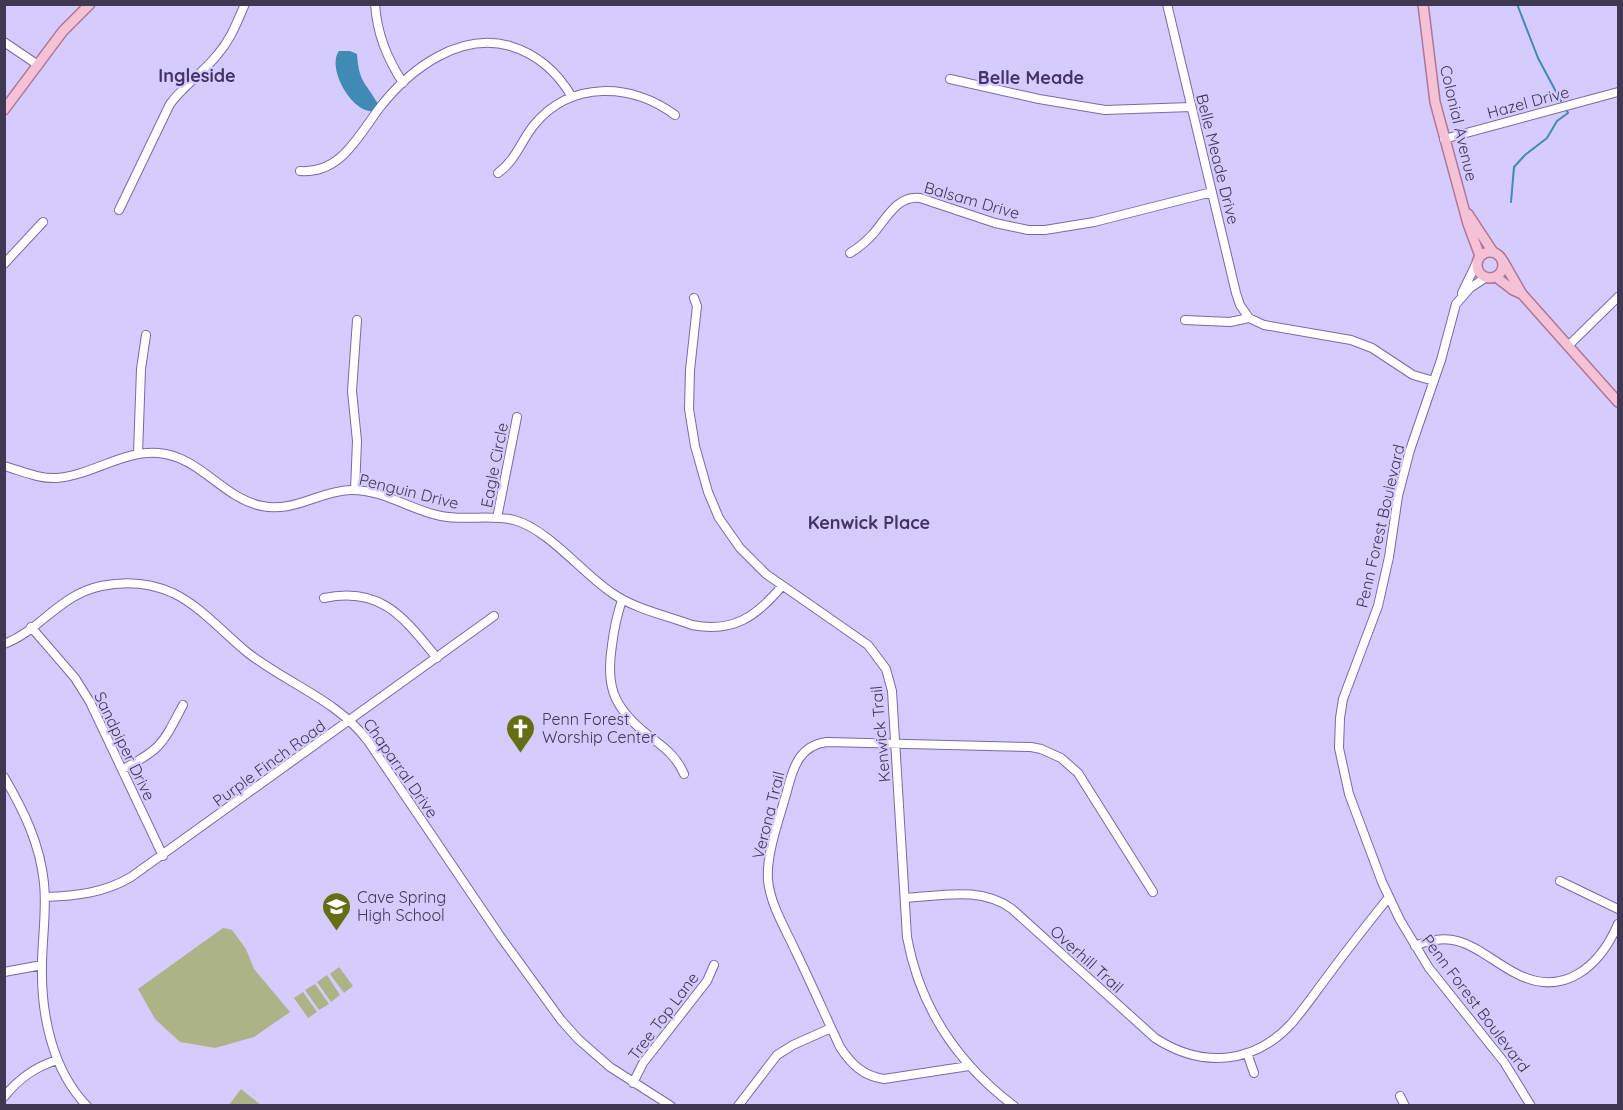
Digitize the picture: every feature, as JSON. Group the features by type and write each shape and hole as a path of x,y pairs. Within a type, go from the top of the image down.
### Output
{"main road":[{"path":"4,110 63,31 90,4"},
{"name":"Colonial Avenue","path":"1424,4 1431,72 1444,139 1466,212 1478,259 1479,273 1485,278"},
{"name":"Colonial Avenue","path":"1466,212 1493,252 1499,255 1522,294 1618,402"},
{"path":"1478,259 1486,252 1493,252"},
{"path":"1485,278 1496,277 1502,270 1503,261"},
{"name":"Colonial Avenue","path":"1496,277 1522,294"}],"street":[{"path":"119,210 170,104 180,91 220,52 234,31 245,4"},
{"path":"375,4 382,45 403,83"},
{"name":"Belle Meade Drive","path":"1167,4 1238,299 1243,312 1249,318"},
{"path":"4,42 38,65"},
{"path":"300,171 317,171 326,168 343,156 381,105 403,83 426,64 450,50 472,43 492,43 519,49 542,61 572,97"},
{"path":"950,79 1039,99 1105,110 1191,107"},
{"path":"498,173 509,164 539,119 549,110 572,97 596,90 618,90 644,97 675,116"},
{"name":"Hazel Drive","path":"1444,139 1618,92"},
{"name":"Balsam Drive","path":"850,254 871,236 897,204 908,198 920,198 995,224 1028,230 1044,230 1094,222 1212,192"},
{"path":"4,264 43,222"},
{"name":"Penn Forest Boulevard","path":"1461,298 1478,259"},
{"name":"Penn Forest Boulevard","path":"1485,278 1470,288 1456,304 1403,475 1394,518 1388,565 1378,606 1346,690 1340,718 1339,748 1346,784 1389,897 1415,946 1446,990 1504,1062 1531,1106"},
{"path":"1568,346 1618,297"},
{"name":"Kenwick Trail","path":"694,298 697,306 690,370 689,409 695,446 708,492 720,518 735,541 754,563 782,586 868,645 881,659 886,669 892,691 911,957 923,994 940,1027 969,1066 1014,1106"},
{"path":"1185,320 1230,322 1249,318 1264,325 1361,343 1413,375 1434,381"},
{"path":"355,490 357,441 352,391 357,320"},
{"path":"138,454 141,369 146,335"},
{"name":"Eagle Circle","path":"497,518 517,417"},
{"name":"Penguin Drive","path":"4,466 39,476 59,477 138,454 158,453 179,458 200,468 236,496 262,506 293,505 325,495 355,490 378,494 440,516 516,521 534,529 622,600 692,625 714,627 747,619 765,605 782,586"},
{"name":"Chaparral Drive","path":"4,644 68,599 100,586 126,583 162,589 187,602 249,653 336,708 351,721 368,741 518,962 561,1020 590,1050 633,1083 671,1106"},
{"path":"324,598 358,595 382,603 406,622 437,658"},
{"path":"622,600 617,614 609,664 613,693 627,716 675,757 684,774"},
{"name":"Purple Finch Road","path":"45,897 102,891 124,881 163,856 494,616"},
{"name":"Sandpiper Drive","path":"31,627 75,678 90,702 163,856"},
{"path":"123,769 147,757 160,745 183,705"},
{"name":"Verona Trail","path":"969,1066 884,1079 876,1078 862,1073 840,1047 770,891 768,874 774,842 791,776 804,751 814,745 827,742 1041,749 1069,763 1086,784 1153,892"},
{"path":"4,777 25,813 34,835 44,880 42,965 50,1035 57,1060 70,1087 87,1106"},
{"path":"1560,881 1618,909"},
{"name":"Overhill Trail","path":"905,898 970,894 998,901 1012,909 1155,1038 1186,1054 1214,1058 1247,1053 1268,1044 1291,1023 1389,897"},
{"path":"1415,946 1432,940 1458,941 1484,952 1518,975 1538,981 1557,981 1577,975 1592,965 1608,944 1618,924"},
{"path":"4,972 42,965"},
{"name":"Tree Top Lane","path":"633,1083 643,1063 707,981 714,965"},
{"path":"738,1106 777,1055 831,1028"},
{"path":"1247,1053 1254,1073"},
{"path":"4,1097 26,1075 57,1060"},
{"path":"1400,1096 1405,1106"}],"green space":[{"path":"223,928 232,930 246,949 254,969 290,1012 254,1037 215,1048 180,1042 155,1019 138,989"},
{"path":"339,967 353,986 344,993 330,974"},
{"path":"327,975 340,995 331,1002 317,982"},
{"path":"315,984 329,1004 319,1010 305,990"},
{"path":"303,992 317,1012 308,1018 294,998"},
{"path":"241,1089 261,1105 229,1105"}],"water":[{"path":"339,51 350,51 357,54 363,81 378,104 376,111 367,111 359,106 344,89 336,68"}],"waterway":[{"path":"1517,4 1538,58 1561,101"},
{"path":"1511,202 1514,167 1547,138 1557,121 1568,113 1567,111"}],"place":[{"name":"Penn Forest Worship Center","path":"521,754"},
{"name":"Cave Spring High School","path":"336,932"}],"district":[{"name":"Ingleside","path":"197,75"},
{"name":"Belle Meade","path":"1031,77"},
{"name":"Kenwick Place","path":"869,522"}]}
